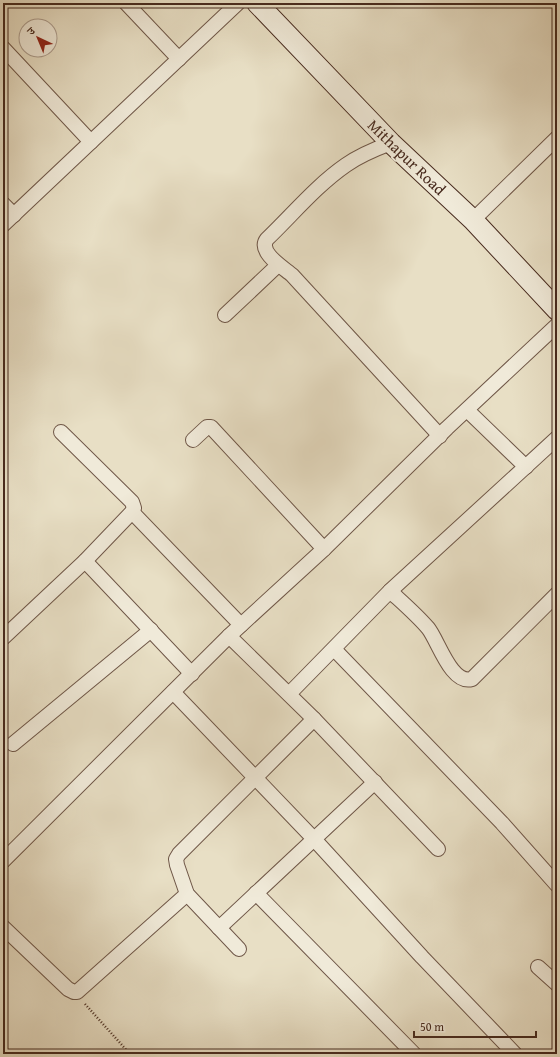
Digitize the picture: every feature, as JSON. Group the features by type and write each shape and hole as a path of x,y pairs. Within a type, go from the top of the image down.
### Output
{"street":[{"path":"126,3 178,59"},
{"path":"3,225 238,3"},
{"name":"Mithapur Road","path":"257,3 391,143 473,220 557,310"},
{"path":"3,48 91,142"},
{"path":"473,220 557,138"},
{"path":"391,143 368,152 346,165 318,188 267,239 265,243 266,248 273,260 292,275 440,436"},
{"path":"3,204 14,215"},
{"path":"225,315 278,264"},
{"path":"3,861 229,636 324,549 557,325"},
{"path":"467,410 526,467"},
{"path":"193,440 207,427 211,427 324,549"},
{"path":"3,638 85,561 132,512 134,508 132,502 60,432"},
{"path":"289,694 390,591 557,438"},
{"path":"132,512 241,625"},
{"path":"85,561 192,674"},
{"path":"390,591 426,625 433,635 444,659 457,674 463,679 467,680 472,679 557,594"},
{"path":"12,744 151,630"},
{"path":"229,636 314,719 438,849"},
{"path":"334,649 502,822 557,885"},
{"path":"173,692 314,839 422,957 515,1054"},
{"path":"239,949 187,894 176,859 314,719"},
{"path":"219,928 375,782"},
{"path":"256,893 414,1054"},
{"path":"3,927 68,989 74,992 80,990 187,894"},
{"path":"538,967 557,984"}],"path":[{"path":"74,992 130,1054"}]}
